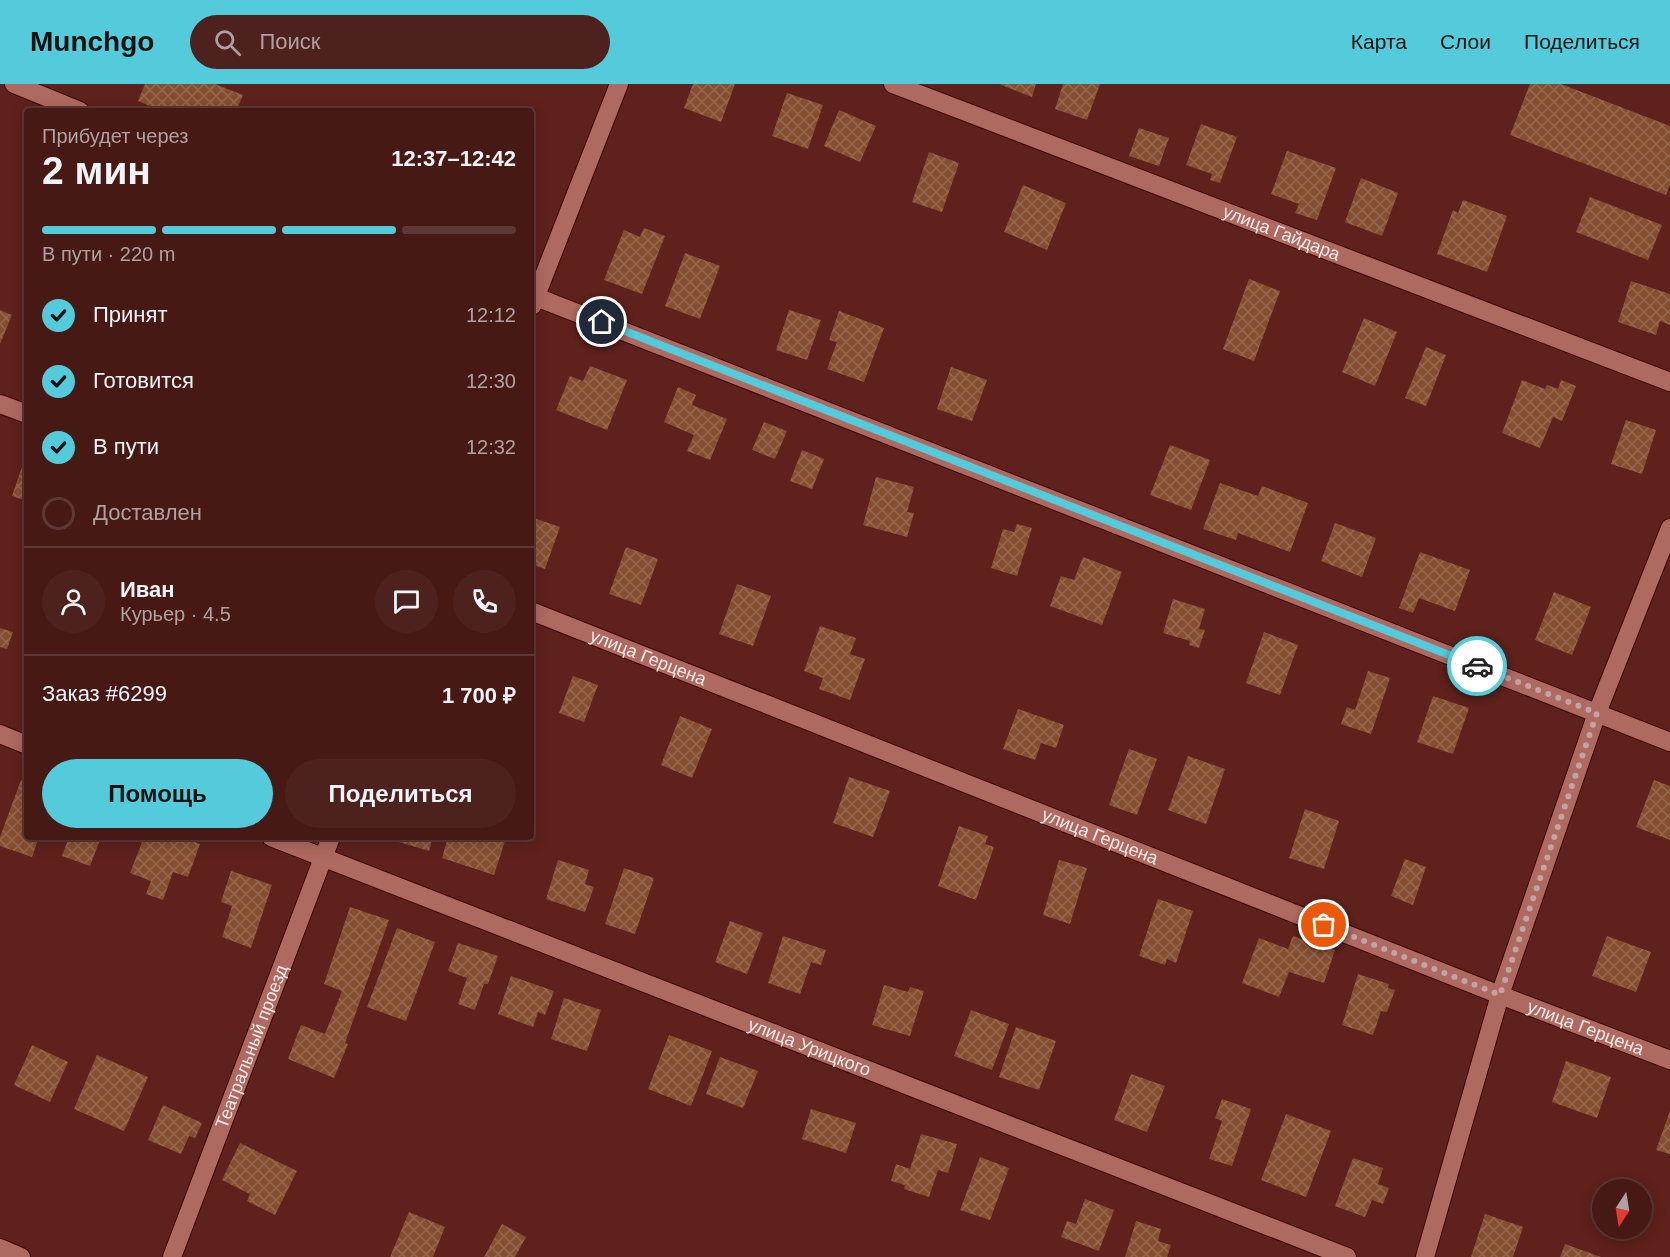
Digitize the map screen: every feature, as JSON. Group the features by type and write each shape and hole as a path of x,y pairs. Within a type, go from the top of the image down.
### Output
{"street":[{"path":"14,84 73,108"},
{"path":"534,295 619,84"},
{"name":"улица Гайдара","path":"893,84 1670,382"},
{"path":"534,301 1670,742"},
{"path":"0,404 24,413"},
{"path":"1425,1257 1500,995 1597,713 1670,528"},
{"name":"улица Герцена","path":"534,612 1500,995 1670,1060"},
{"path":"0,734 24,744"},
{"name":"улица Урицкого","path":"279,840 1347,1257"},
{"name":"Театральный проезд","path":"172,1257 330,840"},
{"path":"0,1248 21,1257"}],"building":[{"path":"145,84 215,84 243,95 237,108 155,108 138,101"},
{"path":"693,84 735,84 721,122 684,108"},
{"path":"999,84 1036,84 1032,97"},
{"path":"1063,84 1100,84 1087,120 1055,109"},
{"path":"1530,84 1561,84 1670,126 1670,185 1666,195 1510,135"},
{"path":"787,93 823,105 808,149 772,136"},
{"path":"839,110 876,126 860,162 824,146"},
{"path":"1201,124 1237,137 1220,183 1210,180 1212,174 1186,165"},
{"path":"1139,128 1169,138 1159,166 1129,156"},
{"path":"1287,151 1336,168 1317,220 1295,213 1299,204 1271,194"},
{"path":"929,152 959,163 942,212 912,202"},
{"path":"1361,178 1398,193 1382,236 1345,222"},
{"path":"1023,185 1066,203 1047,250 1004,232"},
{"path":"1590,197 1662,225 1648,260 1576,232"},
{"path":"1463,200 1507,216 1487,272 1437,254 1453,210 1458,213"},
{"path":"644,228 665,236 642,294 604,280 624,230 640,237"},
{"path":"685,253 720,266 700,319 665,306"},
{"path":"1249,279 1280,291 1254,361 1223,349"},
{"path":"1631,281 1670,294 1670,325 1660,321 1656,335 1618,322"},
{"path":"0,310 12,315 0,344"},
{"path":"789,310 821,320 807,360 776,350"},
{"path":"839,311 884,328 864,382 827,369 837,342 829,340"},
{"path":"1364,318 1397,332 1375,386 1342,372"},
{"path":"1426,347 1446,355 1426,406 1405,398"},
{"path":"590,366 627,380 607,430 556,410 570,376 583,381"},
{"path":"951,367 987,380 972,421 937,409"},
{"path":"1522,380 1545,389 1547,385 1558,389 1561,380 1576,386 1562,421 1553,417 1540,448 1502,433"},
{"path":"678,387 696,395 692,405 727,419 710,460 687,451 694,435 664,422"},
{"path":"1626,420 1656,430 1642,474 1611,464"},
{"path":"764,422 787,431 775,459 752,450"},
{"path":"1170,445 1210,460 1191,510 1150,495"},
{"path":"802,450 824,459 812,489 790,481"},
{"path":"24,461 24,500 12,496"},
{"path":"876,477 914,487 907,512 914,513 907,537 863,525"},
{"path":"1220,483 1258,496 1262,486 1308,503 1290,552 1238,533 1236,540 1203,529"},
{"path":"534,518 560,527 545,569 534,565"},
{"path":"1335,523 1376,538 1362,577 1321,561"},
{"path":"1017,524 1032,528 1017,576 991,568 1003,529 1014,532"},
{"path":"626,547 658,559 641,605 609,594"},
{"path":"1420,552 1470,570 1455,611 1419,598 1413,613 1399,608"},
{"path":"1083,557 1122,572 1102,625 1050,606 1061,576 1074,580"},
{"path":"737,584 771,596 753,646 719,634"},
{"path":"1554,592 1591,607 1572,655 1535,640"},
{"path":"1173,599 1205,609 1199,629 1205,630 1199,648 1189,645 1190,641 1163,633"},
{"path":"820,626 856,638 850,654 865,659 850,700 819,689 823,678 804,671"},
{"path":"0,628 13,632 7,649 0,647"},
{"path":"1264,632 1298,645 1280,695 1246,683"},
{"path":"1368,671 1390,678 1371,734 1341,724 1347,707 1355,710"},
{"path":"573,676 598,685 584,722 559,713"},
{"path":"1433,696 1469,708 1453,754 1417,742"},
{"path":"1018,709 1064,725 1056,748 1041,743 1035,760 1003,749"},
{"path":"680,716 712,729 692,778 661,765"},
{"path":"1129,749 1157,759 1137,815 1109,805"},
{"path":"1188,756 1225,769 1206,824 1168,810"},
{"path":"849,777 890,791 873,837 833,823"},
{"path":"21,780 24,782 24,840 38,840 32,857 0,846 0,837"},
{"path":"1654,780 1670,786 1670,840 1636,827"},
{"path":"1305,809 1339,821 1324,869 1289,858"},
{"path":"959,826 988,836 985,844 994,847 976,900 938,886"},
{"path":"68,840 100,840 90,866 62,856"},
{"path":"143,840 190,840 200,844 188,877 173,872 163,900 146,894 151,881 130,873"},
{"path":"392,840 432,840 429,851"},
{"path":"447,840 505,840 494,875 442,858"},
{"path":"1405,859 1426,867 1413,905 1391,896"},
{"path":"558,860 589,870 585,884 594,887 585,912 546,899"},
{"path":"1059,860 1087,868 1070,924 1043,915"},
{"path":"624,868 654,878 635,934 605,924"},
{"path":"231,871 272,885 251,948 222,937 232,906 221,902"},
{"path":"1158,899 1193,911 1176,963 1167,959 1165,965 1139,956"},
{"path":"350,907 389,920 345,1043 348,1044 334,1078 288,1059 301,1025 325,1034 342,991 324,984"},
{"path":"730,921 763,933 747,974 715,962"},
{"path":"397,928 435,942 406,1021 367,1007"},
{"path":"783,936 826,950 821,965 811,962 800,994 768,983"},
{"path":"1293,936 1335,950 1324,983 1289,972 1279,997 1242,983 1259,938 1288,949"},
{"path":"1607,936 1651,952 1636,992 1592,976"},
{"path":"458,943 498,956 488,984 484,984 475,1010 458,1004 467,978 448,971"},
{"path":"1358,974 1389,984 1388,988 1395,990 1387,1012 1381,1011 1373,1035 1342,1025"},
{"path":"511,976 554,991 545,1015 538,1012 533,1027 498,1014"},
{"path":"884,985 908,992 910,987 924,991 910,1036 872,1025"},
{"path":"564,998 601,1010 587,1051 551,1039"},
{"path":"971,1010 1009,1024 992,1070 954,1056"},
{"path":"1016,1027 1056,1041 1039,1090 999,1077"},
{"path":"669,1035 712,1051 691,1106 648,1089"},
{"path":"32,1045 68,1062 50,1102 14,1085"},
{"path":"97,1055 148,1077 124,1131 74,1109"},
{"path":"720,1057 758,1071 743,1108 706,1094"},
{"path":"1566,1061 1611,1077 1597,1118 1552,1102"},
{"path":"1131,1074 1165,1086 1147,1132 1114,1120"},
{"path":"1222,1099 1251,1109 1232,1166 1209,1159 1222,1121 1215,1118"},
{"path":"163,1105 202,1123 195,1138 189,1136 181,1154 148,1140"},
{"path":"811,1109 856,1123 846,1153 802,1139"},
{"path":"1670,1111 1670,1154 1656,1150"},
{"path":"1286,1114 1331,1131 1306,1197 1261,1180"},
{"path":"921,1134 957,1144 948,1173 938,1170 929,1197 904,1189 905,1185 891,1181 896,1164 910,1169"},
{"path":"240,1143 297,1171 275,1215 247,1201 250,1194 222,1180"},
{"path":"980,1157 1009,1168 990,1220 960,1210"},
{"path":"1353,1158 1383,1168 1378,1184 1389,1188 1383,1204 1372,1200 1365,1217 1335,1206"},
{"path":"1085,1199 1114,1210 1099,1251 1061,1237 1067,1221 1076,1224"},
{"path":"409,1212 445,1227 433,1257 390,1257"},
{"path":"1485,1214 1523,1227 1513,1257 1471,1257"},
{"path":"1136,1221 1161,1229 1158,1241 1171,1245 1167,1257 1125,1257"},
{"path":"502,1224 526,1237 515,1257 484,1257"},
{"path":"1565,1244 1601,1257 1560,1257"}],"way so far":[{"path":"1324,925 1500,995 1597,713 1477,666"}],"route":[{"path":"602,322 1477,666"}]}
